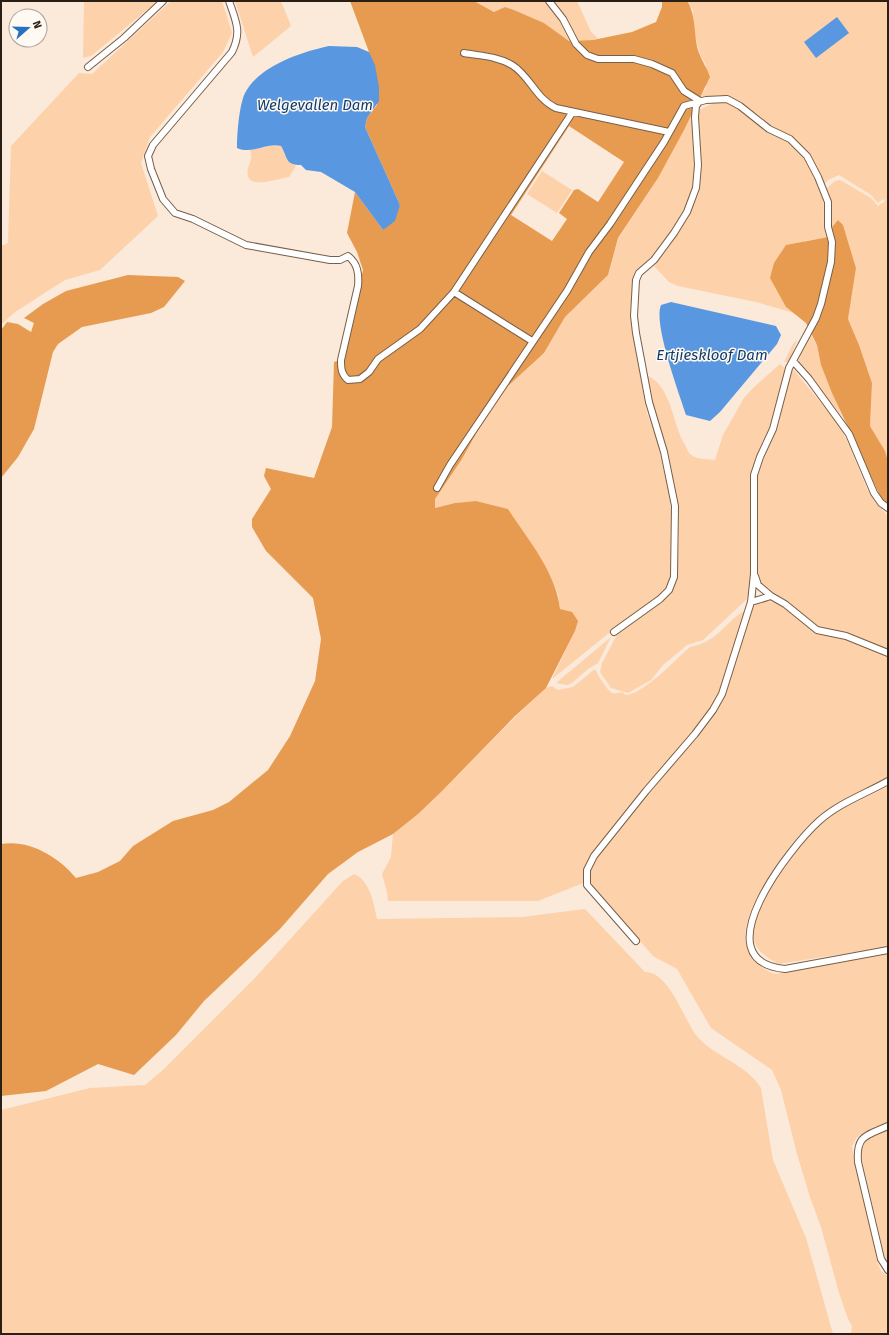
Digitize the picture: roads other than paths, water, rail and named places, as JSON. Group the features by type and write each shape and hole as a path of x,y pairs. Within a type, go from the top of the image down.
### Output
{"street":[{"path":"88,67 124,38 163,1"},
{"path":"229,1 238,30 235,45 150,150 148,156 151,169 167,205 175,213 252,247 330,260 340,260 348,256 352,260 358,272 358,286 341,360 341,370 344,377 348,380 360,379 369,372 378,359 420,329 454,292 572,113"},
{"path":"549,1 563,19 576,44 587,55 598,59 634,59 652,64 672,74 684,91 700,101"},
{"path":"464,53 492,57 512,65 548,105 572,113 669,132"},
{"path":"437,488 450,465 567,291 589,252 610,224 684,106 700,101 727,99 740,106 769,129 790,139 807,156 826,193 828,202 828,227 832,242 831,262 821,304 789,368 782,391 774,428 760,457 754,475 754,574 751,602 732,661 728,679 713,710 594,856 587,870 587,885 636,941"},
{"path":"614,632 660,599 669,590 674,577 674,506 664,452 649,402 634,316 636,280 638,273 654,260 674,233 687,212 696,188 698,165 695,117 696,106 700,101"},
{"path":"454,292 532,341"},
{"path":"793,361 809,379 849,434 874,493 888,508"},
{"path":"754,574 758,585 770,596 785,604 817,630 846,636 888,653"},
{"path":"751,602 770,596"},
{"path":"888,781 839,806 820,820 804,835 788,854 760,900 751,922 749,936 750,944 756,955 763,962 775,968 785,969 888,950"},
{"path":"888,1126 864,1137 857,1148 858,1162 881,1259 888,1270"}],"water":[{"path":"837,17 849,33 816,58 804,42"},
{"name":"Welgevallen Dam","path":"329,46 357,47 369,52 375,65 379,87 379,101 367,118 365,127 400,205 395,221 383,230 355,192 321,172 306,170 301,165 292,164 289,162 281,146 276,145 248,150 237,148 241,105 245,93 251,83 270,68 294,56"},
{"name":"Ertjieskloof Dam","path":"671,302 776,326 781,335 777,344 720,412 710,421 686,415 678,391 668,359 659,314 661,305"}]}
